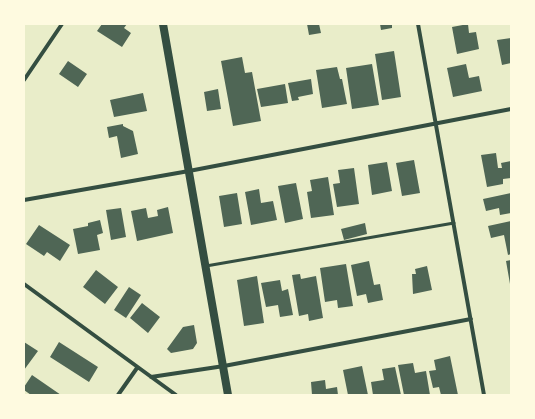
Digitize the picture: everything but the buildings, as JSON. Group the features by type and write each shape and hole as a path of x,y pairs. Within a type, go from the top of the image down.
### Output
{"main road":[{"path":"164,24 228,395"}],"street":[{"path":"24,80 62,24"},
{"path":"418,24 484,395"},
{"path":"24,200 189,171 511,109"},
{"path":"24,284 176,395"},
{"path":"151,377 224,366 471,319"},
{"path":"118,395 138,368"}],"lane":[{"path":"206,266 454,223"}]}
